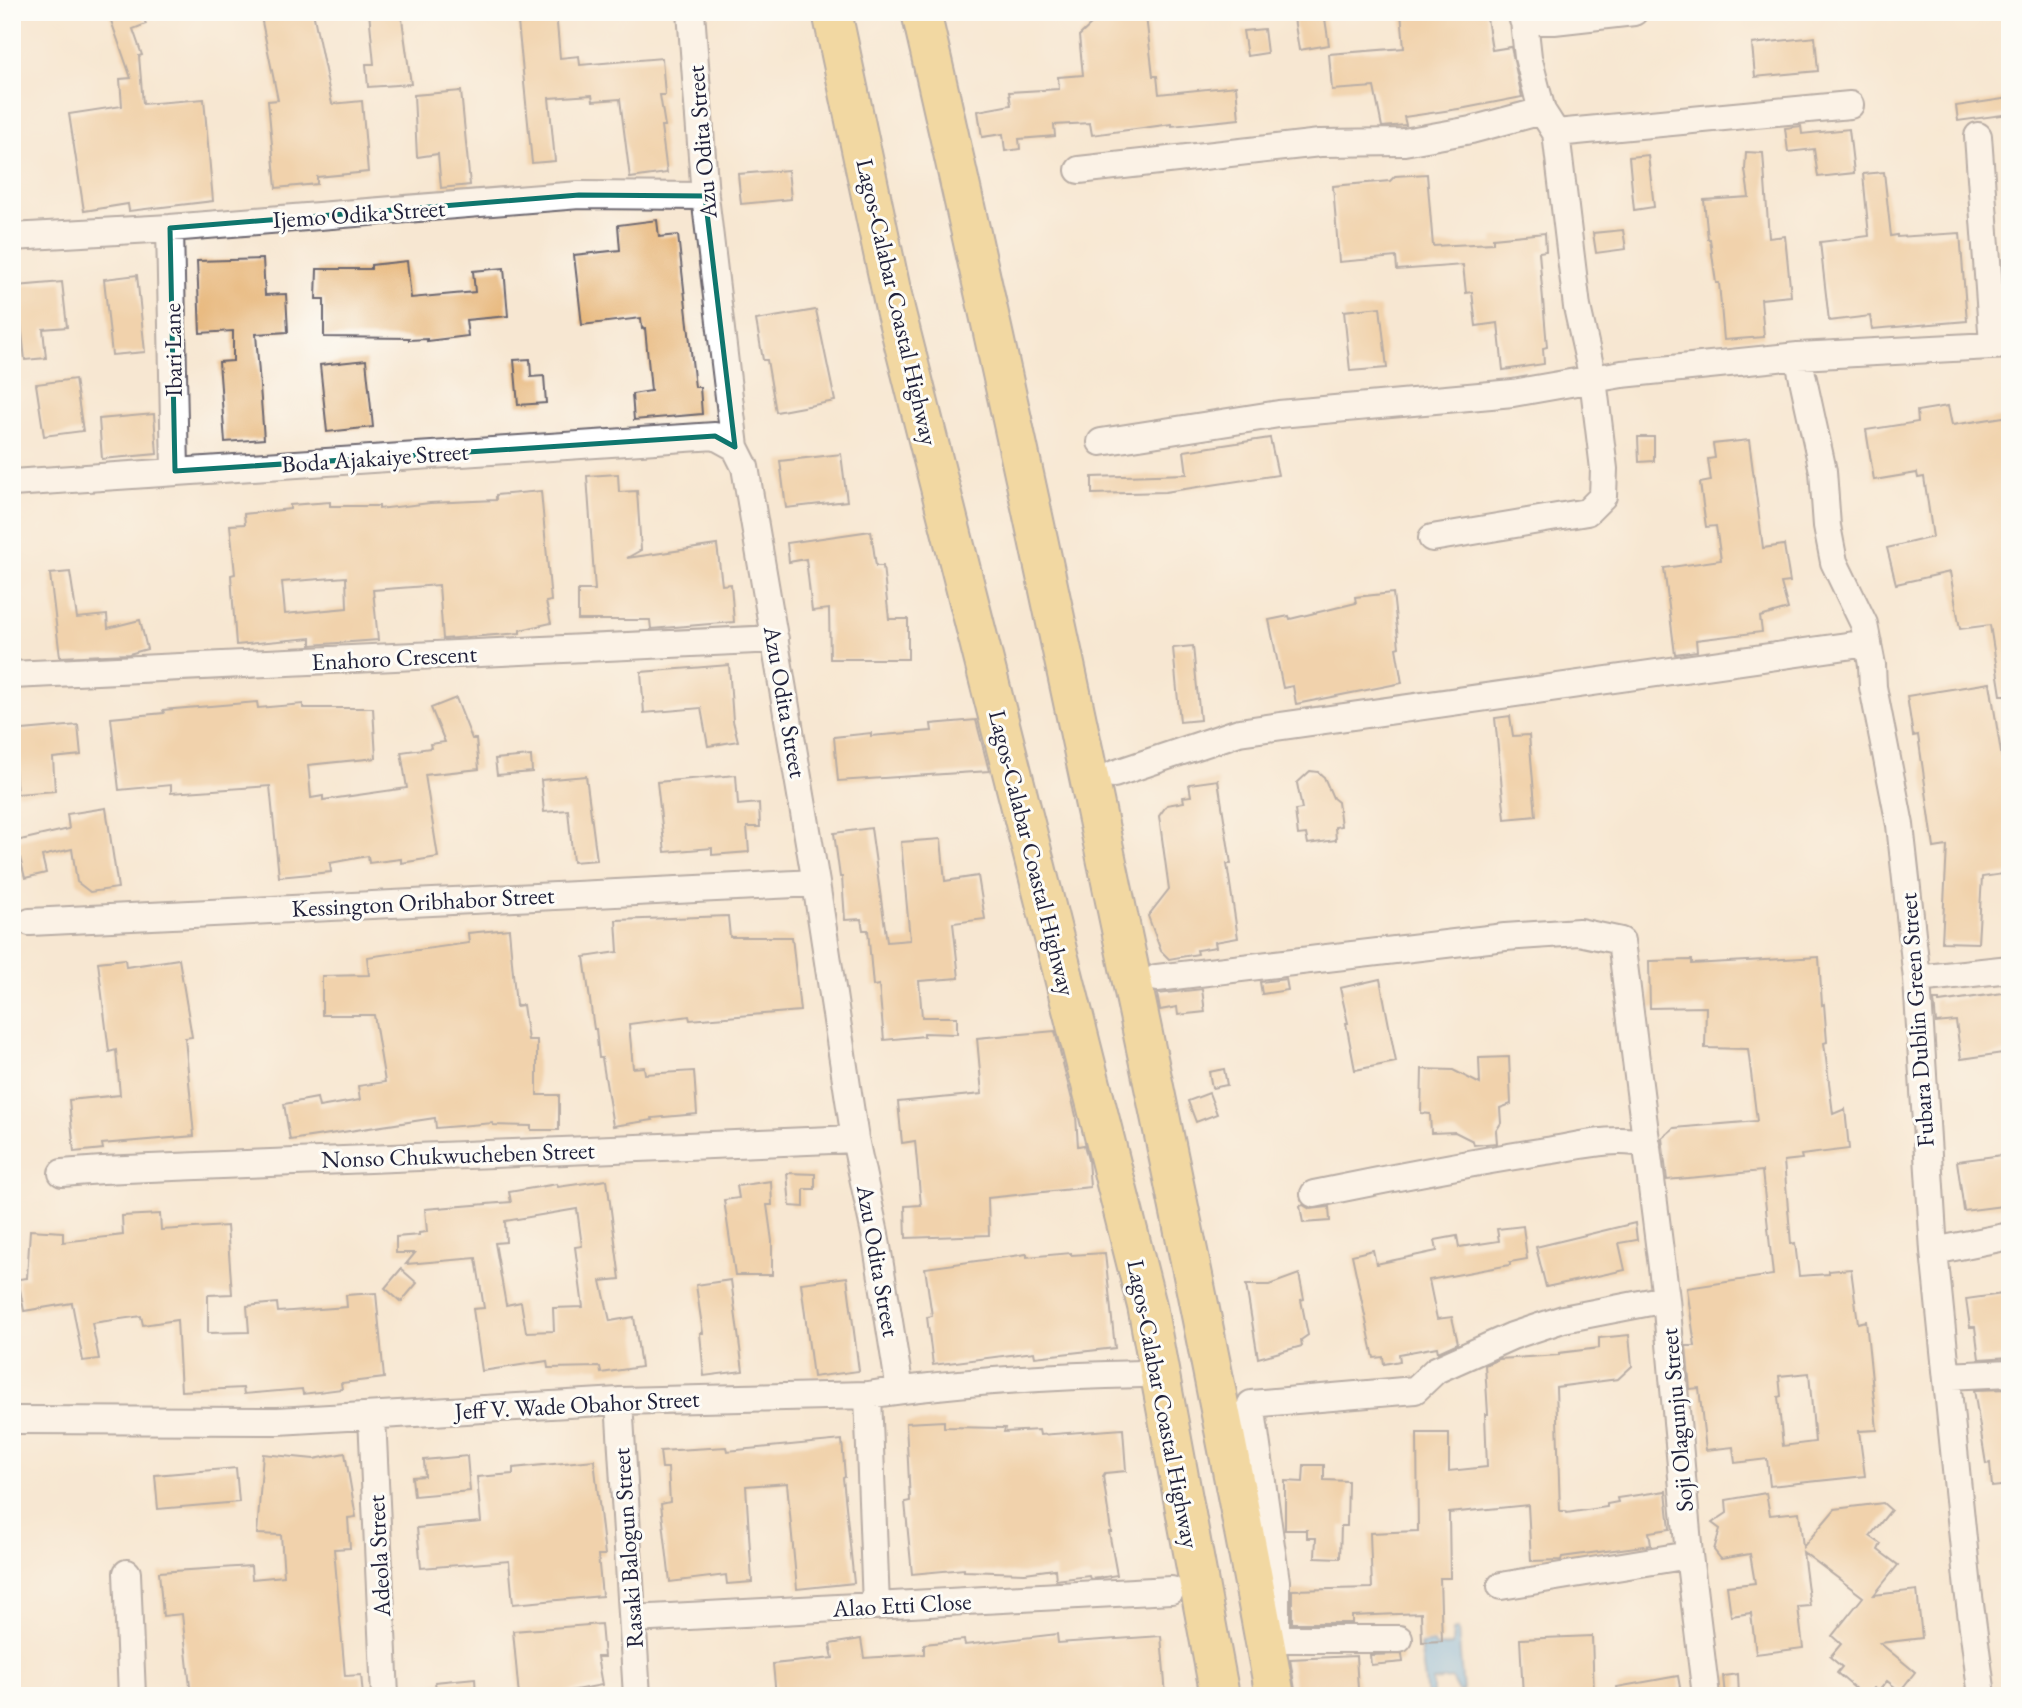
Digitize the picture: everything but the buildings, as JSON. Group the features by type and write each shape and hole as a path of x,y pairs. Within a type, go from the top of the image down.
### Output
{"highway":[{"name":"Lagos-Calabar Coastal Highway","path":"832,12 895,309 1147,1306 1220,1696"},
{"path":"921,12 987,298 1195,1278 1235,1475 1275,1696"}],"street":[{"name":"Azu Odita Street","path":"691,12 705,196 735,447 745,467 816,883 855,1139 875,1234 900,1390"},
{"path":"1432,538 1587,512 1603,496 1604,470 1593,380 1577,307 1549,122 1528,57 1523,16 1554,21 1634,12"},
{"path":"1079,170 1320,144 1404,142 1471,130 1549,122 1850,105"},
{"path":"1101,442 1279,414 1513,393 1622,374 1798,356 2001,344 1978,136"},
{"name":"Ijemo Odika Street","path":"12,237 170,228 579,195 705,196"},
{"name":"Ibari Lane","path":"170,228 175,471"},
{"name":"Fubara Dublin Green Street","path":"1798,356 1823,471 1827,526 1834,562 1864,624 1872,665 1873,687 1900,825 1917,979 1934,1251 1968,1589 1982,1696"},
{"name":"Boda Ajakaiye Street","path":"12,483 715,436 735,447"},
{"name":"Enahoro Crescent","path":"12,675 775,639"},
{"path":"1114,774 1238,732 1868,643"},
{"name":"Kessington Oribhabor Street","path":"30,922 816,883"},
{"name":"Soji Olagunju Street","path":"1157,978 1505,937 1579,932 1621,941 1666,1299 1689,1555 1706,1696"},
{"path":"1917,979 2010,969"},
{"name":"Nonso Chukwucheben Street","path":"62,1173 855,1139"},
{"path":"1314,1194 1422,1171 1537,1153 1630,1140 1647,1144"},
{"path":"1934,1251 2010,1236"},
{"path":"1399,1639 1276,1639 1276,1581 1251,1405 1415,1390 1436,1370 1512,1336 1563,1319 1666,1299"},
{"path":"1947,1376 2010,1373"},
{"name":"Jeff V. Wade Obahor Street","path":"12,1420 278,1421 619,1401 868,1395 1082,1375 1142,1374"},
{"path":"868,1395 876,1606"},
{"name":"Rasaki Balogun Street","path":"619,1401 636,1696"},
{"name":"Adeola Street","path":"372,1417 385,1696"},
{"path":"1501,1586 1689,1555"},
{"path":"127,1573 132,1696"},
{"name":"Alao Etti Close","path":"633,1619 1171,1590"}],"highlighted area":[{"path":"579,195 705,196 735,447 715,436 175,471 170,228"}],"water":[{"path":"1458,1629 1463,1692 1459,1692 1452,1679 1433,1681 1433,1695 1427,1696 1420,1645 1452,1645 1453,1631"}]}
